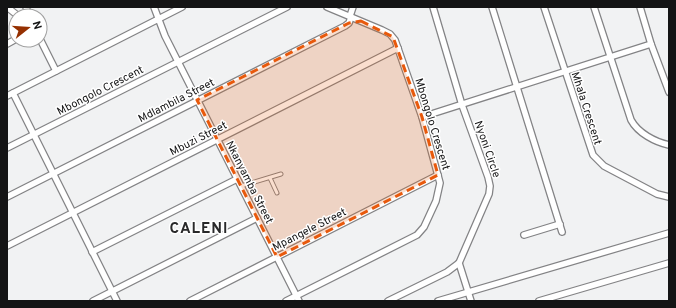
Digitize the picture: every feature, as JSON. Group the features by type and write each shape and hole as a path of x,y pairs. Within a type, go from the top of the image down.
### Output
{"street":[{"name":"Nkanyamba Street","path":"154,7 158,20 178,62 298,298"},
{"path":"117,301 33,134 10,95 182,7"},
{"name":"Mbongolo Crescent","path":"7,148 287,7"},
{"name":"Mbongolo Crescent","path":"286,301 298,298 420,233 431,214 439,195 440,183 422,117 395,40 390,34 327,7"},
{"path":"349,23 353,7"},
{"name":"Nyoni Circle","path":"433,7 462,105 488,177 490,190 459,263"},
{"path":"492,7 562,232"},
{"name":"Mhala Crescent","path":"544,7 590,150 596,160 604,166 657,194 668,197"},
{"path":"594,7 633,125 641,132 669,145"},
{"path":"640,7 651,44 669,92"},
{"name":"Mdlambila Street","path":"7,197 349,23 361,21"},
{"path":"422,117 651,44"},
{"path":"44,48 56,71"},
{"name":"Mbuzi Street","path":"7,246 398,48"},
{"name":"Mpangele Street","path":"190,301 438,175"},
{"path":"92,252 237,179"},
{"path":"93,301 257,218"},
{"path":"524,235 560,224"},
{"path":"438,301 669,233"},
{"path":"388,301 447,272 459,263 471,301"},
{"path":"539,301 669,263"}],"lane":[{"path":"241,186 281,174"},
{"path":"270,178 277,193"}],"highlighted area":[{"path":"361,21 393,37 422,117 438,175 277,257 197,100 349,23"}],"district":[{"name":"CALENI","path":"199,228"}]}
